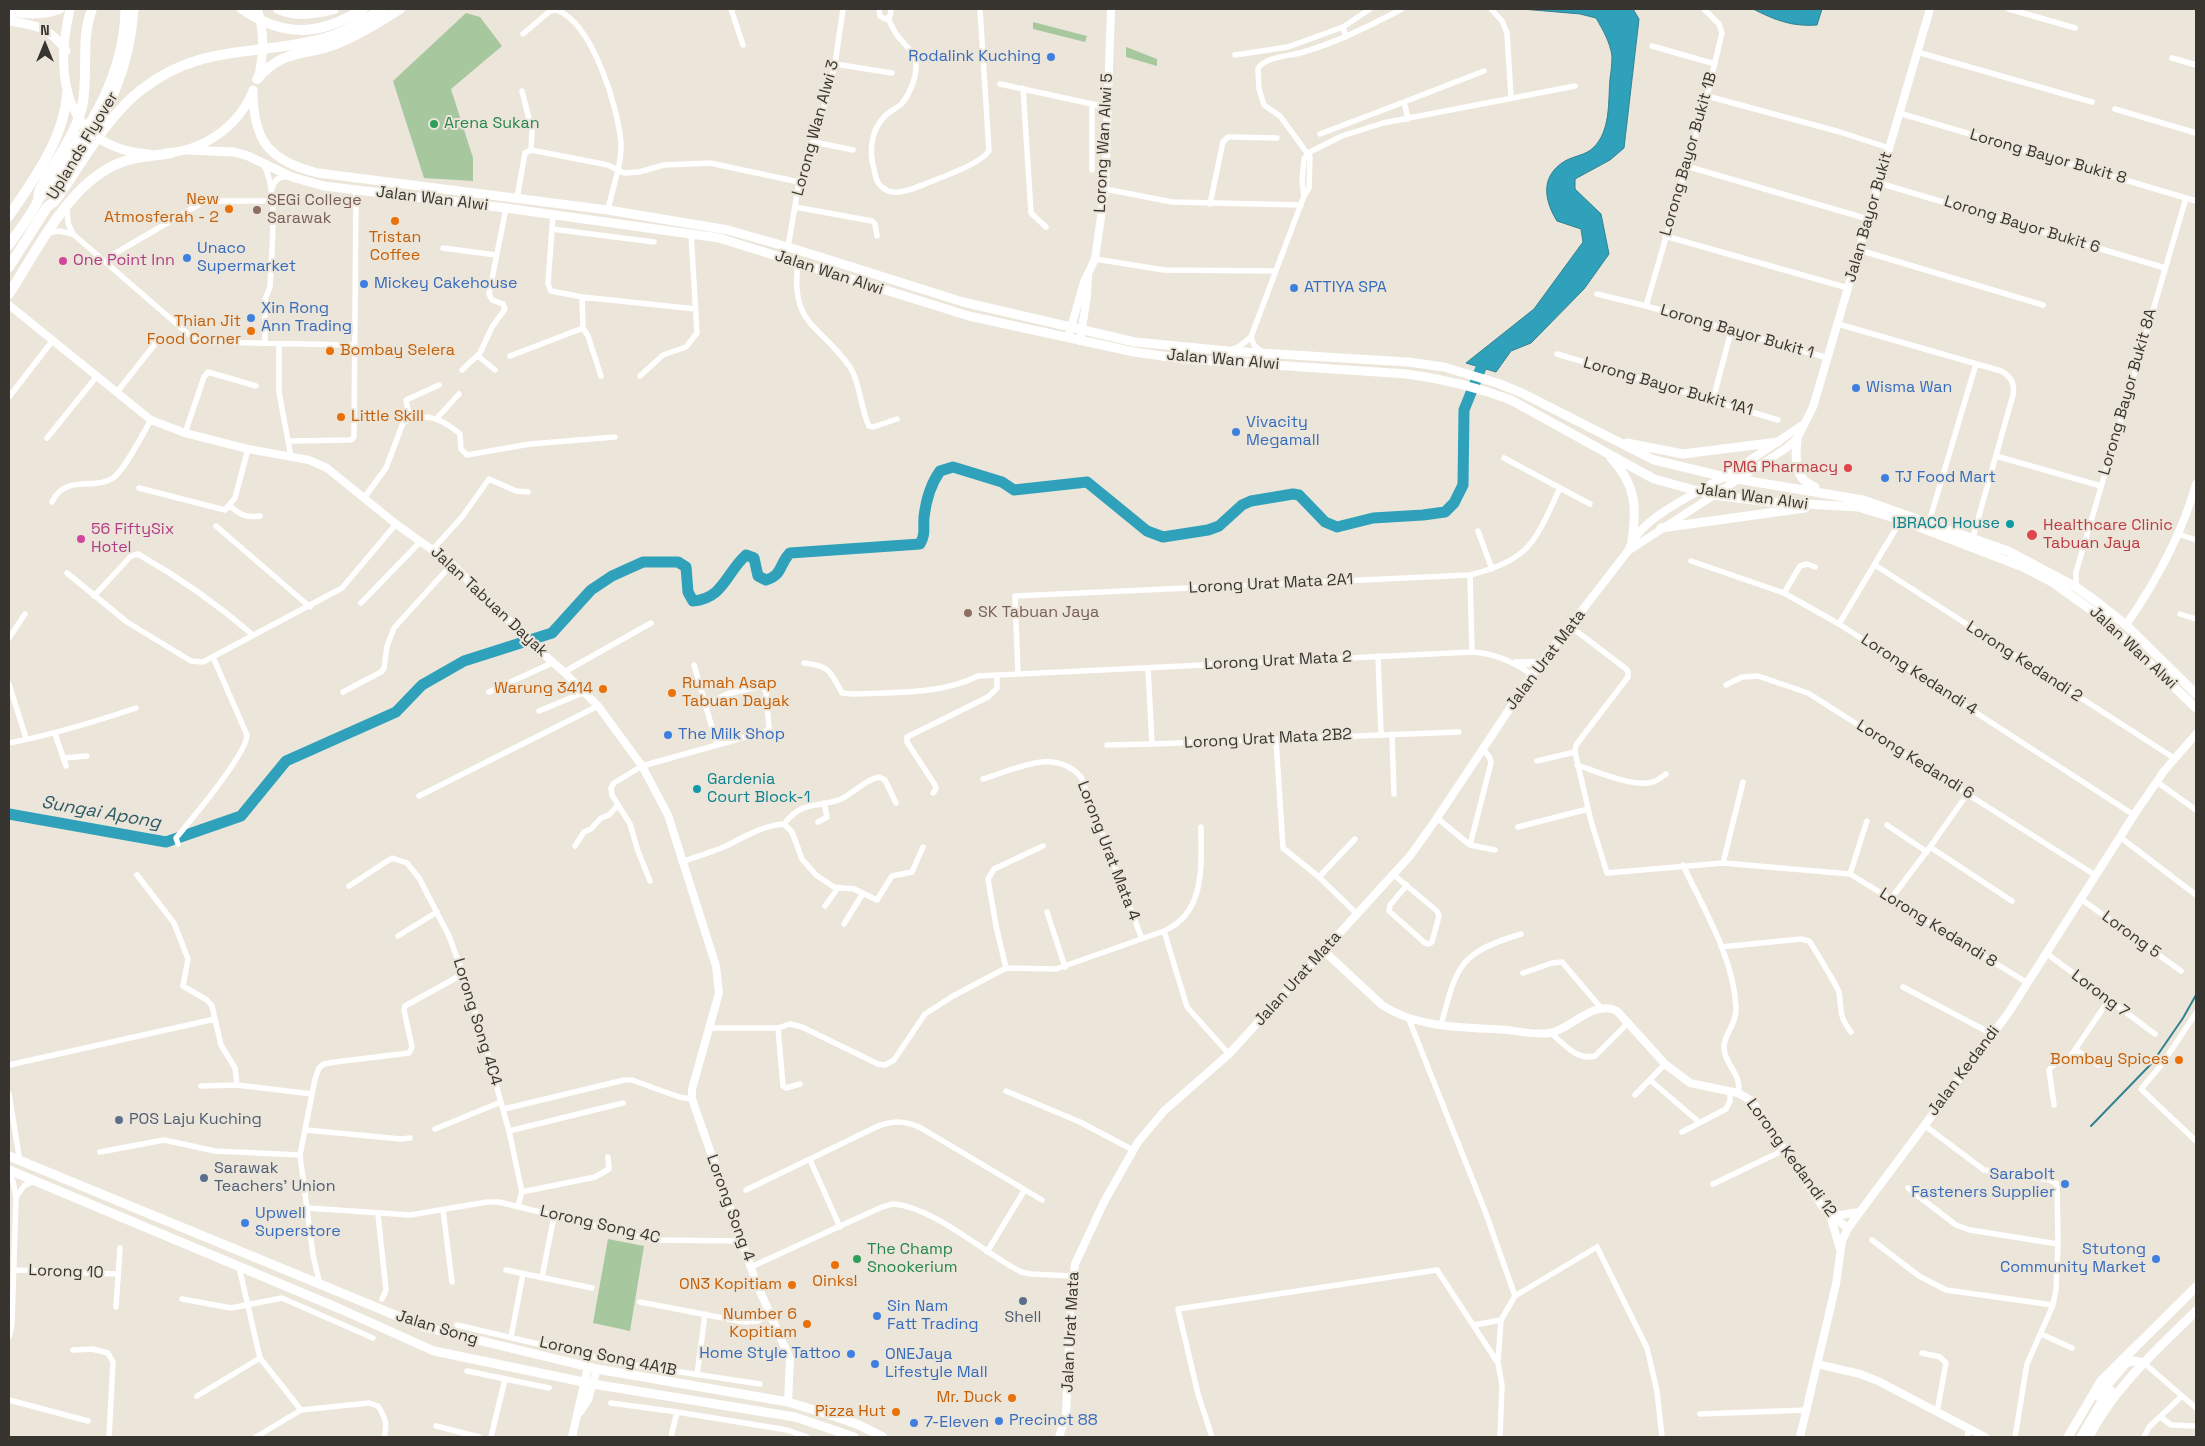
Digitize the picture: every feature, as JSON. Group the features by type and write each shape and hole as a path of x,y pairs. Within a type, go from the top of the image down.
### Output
{"highway":[{"name":"Uplands Flyover","path":"92,9 85,37 86,76 79,115 66,146 39,191 42,204 55,201 125,105 157,78 178,67 216,54 324,38 354,26 382,9"},
{"path":"242,9 271,25 284,29 303,31 317,30 333,25 363,9"},
{"path":"278,9 286,12 307,14 334,9"},
{"path":"257,79 265,70 282,58 336,44 358,35 400,9"},
{"path":"9,216 53,145 64,117 67,93"},
{"path":"9,294 67,204 83,186 103,171 126,160 171,153"},
{"path":"9,245 42,204"},
{"path":"9,267 42,204"}],"main road":[{"path":"9,12 33,14 47,13 60,9"},
{"path":"70,9 66,27 67,93 78,116 88,130 103,141 136,153 171,153 187,150 206,143 222,132 237,117 249,100 263,58 261,22 257,9"},
{"name":"Uplands Flyover","path":"42,204 104,99 120,54 125,25 125,9"},
{"name":"Uplands Flyover","path":"42,204 102,120 118,88 127,56 134,9"},
{"path":"9,21 40,27 48,31 66,52"},
{"name":"Jalan Wan Alwi","path":"253,90 255,121 264,142 278,157 300,168 318,173 608,210 728,230 963,302 1136,342 1228,351 1408,362 1444,367 1497,383 1654,460 1725,477 1839,496 1887,507 2015,554 2076,587 2126,625 2196,694"},
{"name":"Jalan Wan Alwi","path":"187,150 234,152 262,162 274,170 292,177 324,186 691,233 744,245 953,311 1080,341 1184,359 1407,374 1440,379 1487,391 1511,400 1654,479 1713,495 1812,506 1858,507 1901,520 1996,555 2052,582 2104,619 2196,708"},
{"path":"1797,439 1796,462 1801,478 1809,485 1839,496"},
{"path":"1615,440 1683,454 1778,442"},
{"path":"1604,452 1621,469 1633,494 1635,507 1632,541"},
{"path":"1661,528 1812,506"},
{"name":"Jalan Song","path":"9,1156 424,1328 592,1368 788,1402 859,1425 883,1437"},
{"name":"Jalan Song","path":"9,1170 434,1350 588,1383 795,1417 854,1437"},
{"path":"233,1249 240,1259 239,1267"},
{"path":"320,1285 325,1295 338,1308"},
{"path":"2068,1437 2101,1381 2196,1287"},
{"path":"2089,1437 2098,1419 2118,1390 2196,1311"},
{"path":"2074,1437 2100,1393 2126,1363 2134,1360 2144,1363"},
{"path":"2081,1437 2102,1401 2110,1391 2118,1390"}],"street":[{"path":"731,9 743,45"},
{"name":"Lorong Wan Alwi 3","path":"788,247 799,182 814,142 835,64 843,9"},
{"path":"879,9 880,16 888,18 896,34 912,52 916,64 913,81 902,104 886,115 872,142 870,152 877,180 889,191 896,192 910,190 986,155 989,151 980,9"},
{"path":"888,18 892,14 891,9"},
{"name":"Lorong Wan Alwi 5","path":"1068,338 1084,282 1095,258 1105,189 1110,9"},
{"path":"1235,55 1288,47 1343,27 1370,9"},
{"path":"1228,351 1240,346 1251,337 1304,196 1309,188 1311,161 1308,153 1280,116 1264,105 1259,89 1258,69 1266,62 1307,51 1346,37 1402,9"},
{"path":"1491,9 1508,33 1511,98"},
{"name":"Lorong Bayor Bukit 1B","path":"1646,306 1707,96 1722,29 1704,9"},
{"name":"Jalan Bayor Bukit","path":"1797,439 1813,407 1930,9"},
{"path":"2010,9 2075,28"},
{"path":"523,34 550,11 557,10 570,18 582,30 593,49 606,81 621,143 608,210"},
{"path":"1343,27 1346,37"},
{"path":"1652,46 1715,64"},
{"path":"1917,52 2092,102"},
{"path":"2172,58 2196,65"},
{"path":"835,64 892,73"},
{"path":"1320,134 1484,71"},
{"path":"1000,84 1106,107"},
{"path":"1308,153 1335,139 1373,125 1575,86"},
{"path":"1023,88 1031,213 1046,227"},
{"path":"522,91 532,131 531,150"},
{"path":"1707,96 1840,132 1889,148"},
{"path":"1404,102 1408,119"},
{"path":"1092,104 1092,170"},
{"path":"2115,109 2196,132"},
{"name":"Lorong Bayor Bukit 8","path":"1899,114 2196,201"},
{"path":"1210,204 1223,142 1228,138 1234,137 1277,138"},
{"path":"814,142 853,150"},
{"path":"517,198 525,153 531,150 608,165 628,173 664,165 710,163 799,182"},
{"path":"262,162 268,172 272,191 270,287 265,299 265,343"},
{"path":"1686,166 1868,218"},
{"path":"272,191 276,180 284,176 292,177"},
{"name":"Lorong Bayor Bukit 6","path":"1879,183 2165,268"},
{"path":"1105,189 1172,202 1301,205"},
{"path":"289,441 353,439 356,190"},
{"name":"Lorong Bayor Bukit 8A","path":"2076,587 2076,572 2186,198"},
{"path":"107,264 114,254 205,201 272,201"},
{"path":"67,204 67,217 73,234"},
{"path":"795,207 872,221 875,224 878,236"},
{"path":"462,370 478,356 486,343 492,327 505,309 503,304 492,300 489,294 506,208"},
{"path":"553,215 548,284 554,292 582,297 696,309"},
{"path":"552,229 654,242"},
{"path":"48,234 58,230 73,234 194,339 204,342 354,345"},
{"path":"640,376 664,355 682,350 696,337 698,329 691,233"},
{"path":"1666,236 1848,288"},
{"path":"443,248 496,255"},
{"path":"1859,250 2043,305"},
{"path":"1095,258 1164,270 1275,271"},
{"path":"798,262 797,295 800,310 850,368 869,426 873,427 898,419"},
{"name":"Lorong Wan Alwi 5","path":"1080,341 1088,276"},
{"name":"Lorong Bayor Bukit 1","path":"1597,294 1646,306 1828,358"},
{"path":"582,297 583,328 588,336 601,376"},
{"name":"Jalan Tabuan Dayak","path":"9,305 151,420 185,433 248,449 309,460 327,468 396,524 452,564 534,646 554,662 598,706 642,766 668,816 719,979 720,993 708,1028 692,1089 692,1099"},
{"path":"1838,324 2005,373 2013,385 2013,395 1973,537"},
{"path":"510,356 583,328"},
{"path":"1713,400 1731,331"},
{"path":"1251,337 1254,345 1263,353"},
{"path":"9,397 53,340"},
{"path":"116,392 156,344"},
{"path":"279,344 279,392 292,457"},
{"name":"Lorong Bayor Bukit 1A1","path":"1557,354 1778,420"},
{"path":"478,356 494,370"},
{"path":"1929,522 1976,364"},
{"path":"185,433 204,377 208,372 256,386"},
{"path":"47,438 97,376"},
{"path":"410,420 406,400 425,389 439,385"},
{"path":"437,418 459,394"},
{"path":"364,498 386,468 403,424 410,420 437,418 460,434 461,449 468,455 530,444 615,437"},
{"path":"52,502 72,484 95,484 115,477 151,420"},
{"path":"1628,551 1632,541 1655,518 1725,477 1804,424"},
{"path":"1628,551 1661,528 1741,479 1797,439"},
{"path":"139,488 225,510 235,498 248,449"},
{"path":"1996,456 2101,486"},
{"path":"1504,458 1590,504"},
{"path":"433,549 462,517 489,479 516,491 528,492"},
{"path":"2126,625 2145,596 2178,534 2196,484"},
{"name":"Lorong Urat Mata 2A1","path":"1018,673 1015,596 1470,575 1505,565 1523,553 1540,531 1560,488"},
{"path":"230,506 249,518 260,516"},
{"path":"1839,624 1901,520"},
{"path":"67,573 127,622 191,661 203,662 310,607 342,588 396,524"},
{"path":"216,526 310,607"},
{"path":"1478,531 1492,569"},
{"path":"2178,534 2196,540"},
{"path":"361,603 421,541"},
{"name":"Jalan Urat Mata","path":"1059,1437 1066,1415 1072,1276 1076,1261 1089,1234 1133,1150 1155,1120 1229,1054 1394,875 1438,818 1532,675 1628,551"},
{"path":"94,596 131,556 138,554 186,582 253,635"},
{"name":"Lorong Kedandi 4","path":"1692,561 1784,593 1839,624 2134,815"},
{"path":"343,692 381,672 384,668 387,646 394,628 452,564"},
{"path":"1784,593 1800,566 1807,564 1815,567"},
{"name":"Lorong Kedandi 2","path":"1875,566 2174,758"},
{"path":"1470,575 1472,652"},
{"path":"9,638 25,614"},
{"path":"2180,614 2196,619"},
{"path":"564,672 651,623"},
{"path":"1571,627 1629,673 1628,677 1576,745 1575,752 1588,809 1606,873 1683,865 1723,864 1850,874 1868,821"},
{"name":"Lorong Urat Mata 2","path":"804,662 823,665 831,673 842,693 921,691 954,686 978,676 1018,673 1472,652 1516,663 1532,675"},
{"path":"1378,656 1381,733"},
{"path":"177,841 233,763 247,740 247,735 213,657"},
{"path":"489,692 554,662"},
{"path":"1516,663 1542,663"},
{"path":"694,665 717,745"},
{"path":"1148,668 1152,744"},
{"path":"933,793 936,789 935,785 906,742 907,737 988,697 997,688 997,675"},
{"name":"Lorong Kedandi 6","path":"1726,685 1742,677 1758,676 1797,688 1968,792 2095,875"},
{"path":"9,684 26,738"},
{"path":"650,881 630,824 612,796 612,785 642,766 767,731 769,728 766,691 761,686 727,694 706,706"},
{"path":"538,711 585,692"},
{"path":"419,796 598,706"},
{"path":"9,743 26,738 38,738 55,734 136,708"},
{"name":"Lorong Urat Mata 2B2","path":"1107,745 1276,740 1381,733 1459,732"},
{"path":"55,734 66,766"},
{"path":"1392,734 1394,794"},
{"name":"Jalan Kedandi","path":"1800,1437 1836,1284 1840,1251 1848,1228 1992,1034 2134,815 2174,758 2196,734"},
{"path":"1276,740 1282,845 1285,850 1319,877 1357,914"},
{"path":"1470,845 1491,763 1490,758 1483,749"},
{"path":"1537,761 1575,752"},
{"path":"64,758 86,756"},
{"name":"Lorong Urat Mata 4","path":"983,779 1037,762 1051,760 1068,764 1082,776 1142,939"},
{"path":"1577,765 1638,782 1653,782 1666,774"},
{"path":"682,862 725,846 744,836 774,825 784,824 790,816 807,805 843,798 861,785 879,777 885,780 896,803"},
{"path":"1723,864 1742,782"},
{"path":"2157,782 2196,810"},
{"path":"1890,900 1968,792"},
{"path":"818,822 827,817 824,803"},
{"path":"576,846 584,832 591,829 601,818 609,814 618,805"},
{"path":"1518,827 1588,809"},
{"path":"1438,818 1470,845 1496,850"},
{"path":"784,824 792,832 802,859 816,875 838,888 854,889 874,900 879,899 892,876 912,872 924,847"},
{"path":"1886,825 2012,901"},
{"name":"Lorong Urat Mata 4","path":"1006,968 1048,970 1065,967 1174,927 1188,912 1198,891 1201,871 1201,827"},
{"path":"2120,838 2196,895"},
{"path":"1319,877 1355,839"},
{"path":"708,1028 778,1028 790,1024 802,1027 878,1064 885,1065 894,1060 922,1018 933,1009 1006,968 988,879 994,869 1043,846"},
{"name":"Lorong Song 4C4","path":"349,886 392,858 406,863 413,868 437,912 449,936 463,974 504,1109 522,1192 518,1206"},
{"name":"Lorong Kedandi 12","path":"1683,865 1721,947 1729,972 1736,1005 1734,1024 1724,1045 1727,1058 1740,1081 1734,1092 1752,1101 1827,1212 1848,1228"},
{"name":"Lorong Kedandi 8","path":"1850,874 2026,982"},
{"path":"137,875 174,923 188,959 183,986 207,1000 212,1006 221,1045 235,1068 237,1085"},
{"path":"1394,875 1407,885 1438,913 1432,942 1429,944 1425,943 1390,911 1390,905 1407,885"},
{"path":"825,906 838,888"},
{"path":"844,924 863,893"},
{"name":"Lorong 5","path":"2081,899 2180,971"},
{"path":"398,936 437,912"},
{"path":"1047,912 1065,967"},
{"path":"1164,932 1187,1007 1229,1054"},
{"path":"1441,1025 1456,974 1468,959 1485,946 1521,934"},
{"path":"1721,947 1801,939 1809,941 1838,990 1839,1008 1844,1023 1850,1032"},
{"path":"1324,951 1382,1005 1408,1017 1441,1025 1551,1033 1601,1008 1616,1011 1629,1022 1665,1064 1690,1083 1734,1092 1726,1109 1682,1132"},
{"name":"Lorong 7","path":"2046,953 2108,1001 2155,1034"},
{"path":"1523,973 1552,962 1562,962 1601,1008"},
{"path":"320,1285 313,1255 300,1155 315,1079 319,1068 324,1064 344,1060 409,1053 412,1047 404,1010 405,1006 463,974"},
{"path":"1903,987 1992,1034"},
{"path":"2054,1105 2049,1070 2053,1065 2068,1060 2108,1001"},
{"path":"2196,1013 2154,1074 2141,1089 2196,1141"},
{"path":"1408,1017 1485,1211 1516,1296"},
{"path":"9,1065 215,1019"},
{"path":"1551,1033 1577,1055 1588,1058 1595,1056 1629,1022"},
{"path":"778,1028 783,1086 786,1088 800,1084"},
{"path":"2076,1050 2098,1065"},
{"path":"1635,1095 1665,1064"},
{"path":"504,1109 624,1080 632,1080 679,1097 692,1099"},
{"path":"1650,1080 1699,1122"},
{"path":"201,1086 237,1085 312,1094"},
{"path":"1006,1092 1094,1128 1133,1150"},
{"path":"9,1094 20,1162"},
{"name":"Lorong Song 4","path":"692,1099 742,1242 791,1363 788,1402"},
{"path":"435,1128 501,1102"},
{"path":"509,1131 623,1104"},
{"path":"746,1190 884,1123 905,1122 921,1128 1042,1200"},
{"path":"1924,1126 1984,1170 2050,1180 2056,1182 2058,1188 2056,1290 2053,1305 2027,1364 2015,1437"},
{"path":"306,1130 401,1139 410,1138"},
{"path":"100,1152 164,1140 215,1151 300,1155"},
{"path":"1713,1184 1784,1150"},
{"path":"522,1192 595,1177 609,1169 608,1157"},
{"path":"810,1160 840,1227"},
{"path":"9,1174 13,1181 16,1197 14,1270 11,1280 12,1324 9,1337"},
{"path":"16,1197 24,1186 33,1181"},
{"path":"1908,1188 1956,1225 1970,1230 2058,1244"},
{"path":"987,1252 1024,1191"},
{"name":"Lorong Song 4C","path":"308,1208 410,1216 493,1202 518,1206 654,1240 742,1242"},
{"path":"752,1267 881,1207 896,1204 930,1216 987,1252 1025,1273 1072,1276"},
{"path":"443,1210 452,1282"},
{"path":"1827,1212 1836,1215 1859,1212"},
{"path":"1827,1212 1840,1251"},
{"path":"378,1214 386,1290 382,1299"},
{"path":"542,1277 554,1216"},
{"path":"1872,1240 1919,1276 1946,1290 2053,1305"},
{"path":"1500,1437 1502,1385 1498,1363 1501,1320 1516,1296 1596,1247 1647,1348 1657,1391 1662,1437"},
{"path":"116,1306 120,1248"},
{"path":"239,1267 260,1358 301,1410"},
{"name":"Lorong 10","path":"14,1270 117,1274"},
{"path":"506,1270 592,1288"},
{"path":"1212,1437 1198,1394 1178,1309 1437,1270 1498,1363"},
{"path":"511,1336 524,1274"},
{"path":"182,1299 231,1308 282,1298 373,1338"},
{"path":"640,1302 753,1322 770,1313"},
{"path":"697,1375 705,1314"},
{"path":"1474,1325 1501,1320"},
{"name":"Lorong Song 4A1B","path":"456,1325 511,1336 615,1362 760,1384"},
{"path":"2041,1334 2072,1348"},
{"path":"73,1350 92,1350 108,1353 113,1362 109,1437"},
{"path":"1922,1353 1940,1357 1946,1362 1937,1412"},
{"path":"197,1396 260,1358"},
{"path":"2144,1363 2196,1408"},
{"path":"1817,1364 1860,1374 1878,1381 1937,1412 1968,1433 1985,1437"},
{"path":"572,1437 592,1368"},
{"path":"467,1371 549,1388"},
{"path":"491,1437 505,1379"},
{"path":"2144,1437 2149,1427 2182,1396"},
{"path":"9,1400 88,1421"},
{"path":"256,1437 301,1410 369,1403 378,1406 384,1415 387,1426 384,1437"},
{"path":"611,1403 787,1430 807,1437"},
{"path":"1700,1414 1807,1410"},
{"path":"671,1437 677,1412"},
{"path":"2161,1417 2171,1425 2194,1426"},
{"path":"436,1426 479,1437"}],"green space":[{"name":"Arena Sukan","path":"466,13 480,17 502,46 451,89 473,158 473,181 424,178 393,81"},
{"path":"1033,22 1087,36 1085,42 1033,29"},
{"path":"1126,47 1157,59 1157,66 1126,57"},
{"path":"608,1239 644,1246 630,1331 593,1323"}],"water":[{"path":"1522,9 1633,9 1639,19 1624,148 1610,160 1575,179 1575,189 1601,214 1609,254 1584,289 1531,343 1511,351 1496,372 1466,363 1534,309 1583,242 1581,229 1557,221 1547,197 1548,181 1557,167 1565,161 1590,150 1599,141 1608,116 1612,65 1610,46 1596,18 1580,14"},
{"path":"1753,9 1822,9 1817,25 1800,25 1784,22"}],"waterway":[{"name":"Sungai Apong","path":"9,814 166,842 241,816 286,761 396,712 422,685 464,661 552,633 591,590 612,576 643,562 678,562 686,567 688,592 693,601 711,596 718,590 746,555 754,558 758,576 766,580 778,572 790,553 920,544 924,534 924,517 931,487 940,471 953,467 1002,482 1014,490 1087,482 1147,531 1163,537 1208,530 1219,526 1242,505 1251,501 1293,494 1299,495 1325,522 1337,527 1373,518 1445,512 1454,503 1463,485 1464,410 1485,358 1489,355"},
{"path":"2091,1126 2152,1063 2183,1018 2196,995"}],"place":[{"name":"Rodalink Kuching","path":"1051,57"},
{"name":"Arena Sukan","path":"434,124"},
{"name":"New Atmosferah - 2","path":"229,209"},
{"name":"SEGi College Sarawak","path":"257,210"},
{"name":"Tristan Coffee","path":"395,221"},
{"name":"Unaco Supermarket","path":"187,258"},
{"name":"One Point Inn","path":"63,261"},
{"name":"Mickey Cakehouse","path":"364,284"},
{"name":"ATTIYA SPA","path":"1294,288"},
{"name":"Xin Rong Ann Trading","path":"251,318"},
{"name":"Thian Jit Food Corner","path":"251,331"},
{"name":"Bombay Selera","path":"330,351"},
{"name":"Wisma Wan","path":"1856,388"},
{"name":"Little Skill","path":"341,417"},
{"name":"Vivacity Megamall","path":"1236,432"},
{"name":"PMG Pharmacy","path":"1848,468"},
{"name":"TJ Food Mart","path":"1885,478"},
{"name":"IBRACO House","path":"2010,524"},
{"name":"Healthcare Clinic Tabuan Jaya","path":"2032,535"},
{"name":"56 FiftySix Hotel","path":"81,539"},
{"name":"SK Tabuan Jaya","path":"968,613"},
{"name":"Warung 3414","path":"603,689"},
{"name":"Rumah Asap Tabuan Dayak","path":"672,693"},
{"name":"The Milk Shop","path":"668,735"},
{"name":"Gardenia Court Block-1","path":"697,789"},
{"name":"Bombay Spices","path":"2179,1060"},
{"name":"POS Laju Kuching","path":"119,1120"},
{"name":"Sarawak Teachers' Union","path":"204,1178"},
{"name":"Sarabolt Fasteners Supplier","path":"2065,1184"},
{"name":"Upwell Superstore","path":"245,1223"},
{"name":"The Champ Snookerium","path":"857,1259"},
{"name":"Stutong Community Market","path":"2156,1259"},
{"name":"Oinks!","path":"835,1265"},
{"name":"ON3 Kopitiam","path":"792,1285"},
{"name":"Shell","path":"1023,1301"},
{"name":"Sin Nam Fatt Trading","path":"877,1316"},
{"name":"Number 6 Kopitiam","path":"807,1324"},
{"name":"Home Style Tattoo","path":"851,1354"},
{"name":"ONEJaya Lifestyle Mall","path":"875,1364"},
{"name":"Mr. Duck","path":"1012,1398"},
{"name":"Pizza Hut","path":"896,1412"},
{"name":"Precinct 88","path":"999,1421"},
{"name":"7-Eleven","path":"914,1423"}]}
